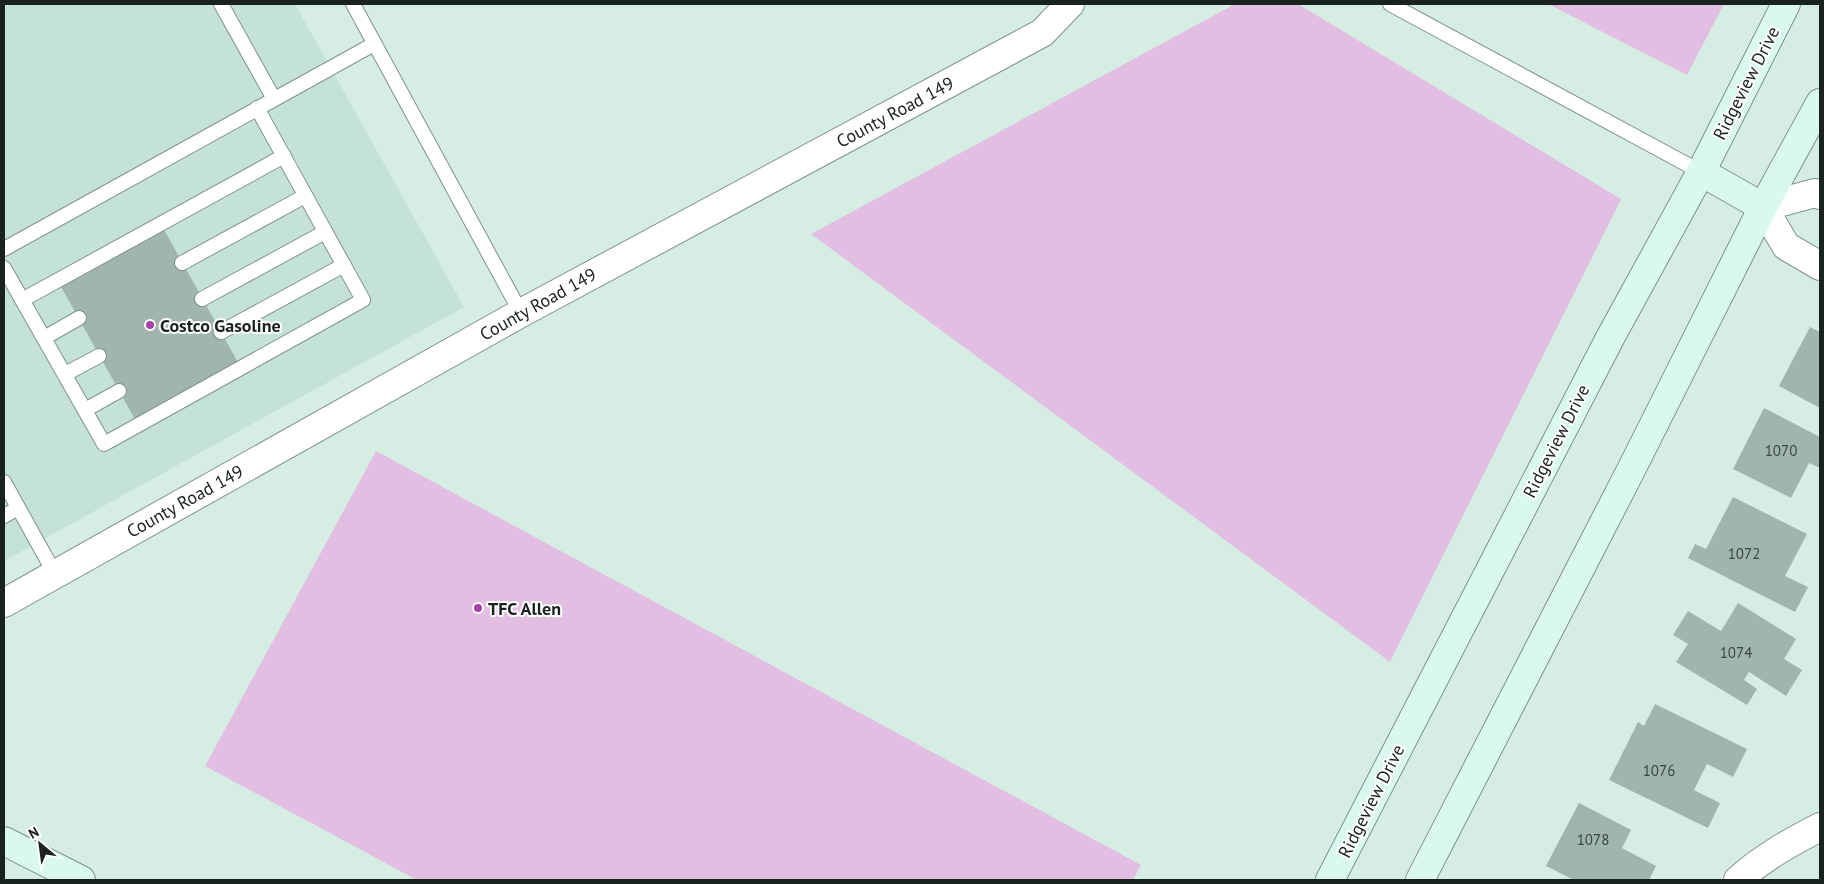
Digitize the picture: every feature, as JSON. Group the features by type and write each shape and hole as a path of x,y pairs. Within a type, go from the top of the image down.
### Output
{"main road":[{"name":"Ridgeview Drive","path":"1330,880 1610,338 1701,172 1786,4"},
{"path":"1420,880 1632,468 1763,207 1820,103"},
{"path":"1701,172 1763,207"},
{"path":"4,842 81,880"}],"street":[{"name":"County Road 149","path":"4,603 521,313 1042,33 1070,4"},
{"path":"1820,195 1815,193 1763,207 1786,246 1820,266"},
{"path":"1738,880 1788,843 1820,827"}],"lane":[{"path":"221,4 274,99"},
{"path":"353,4 521,313"},
{"path":"1390,4 1701,172"},
{"path":"4,249 374,44"},
{"path":"4,268 104,444 363,300 258,108"},
{"path":"22,300 284,156"},
{"path":"182,263 305,196"},
{"path":"202,299 325,232"},
{"path":"220,332 344,265"},
{"path":"44,338 78,318"},
{"path":"65,374 99,356"},
{"path":"85,410 119,391"},
{"path":"4,482 55,574"},
{"path":"4,516 18,508"}],"shaded area":[{"path":"4,4 295,4 464,307 4,561"},
{"path":"1235,4 1298,4 1621,199 1390,662 811,234"},
{"path":"1548,4 1724,4 1687,75"},
{"name":"TFC Allen","path":"376,451 1141,865 1133,880 417,880 205,766"}],"building":[{"name":"Costco Gasoline","path":"162,226 240,366 137,423 59,283"},
{"path":"1810,327 1820,332 1820,408 1779,386"},
{"path":"1764,408 1820,437 1820,468 1809,463 1791,498 1733,469"},
{"path":"1733,497 1807,534 1785,576 1808,587 1795,612 1688,558 1695,544 1706,549"},
{"path":"1738,603 1796,639 1784,659 1802,670 1786,696 1749,672 1744,680 1757,689 1747,705 1676,662 1688,644 1673,635 1688,611 1721,631"},
{"path":"1655,704 1747,749 1733,777 1707,764 1694,790 1720,803 1708,828 1609,780 1638,722 1644,726"},
{"path":"1579,803 1631,830 1622,848 1656,866 1649,880 1574,880 1546,866"}],"place":[{"name":"Costco Gasoline","path":"150,325"},
{"name":"TFC Allen","path":"478,608"}]}
